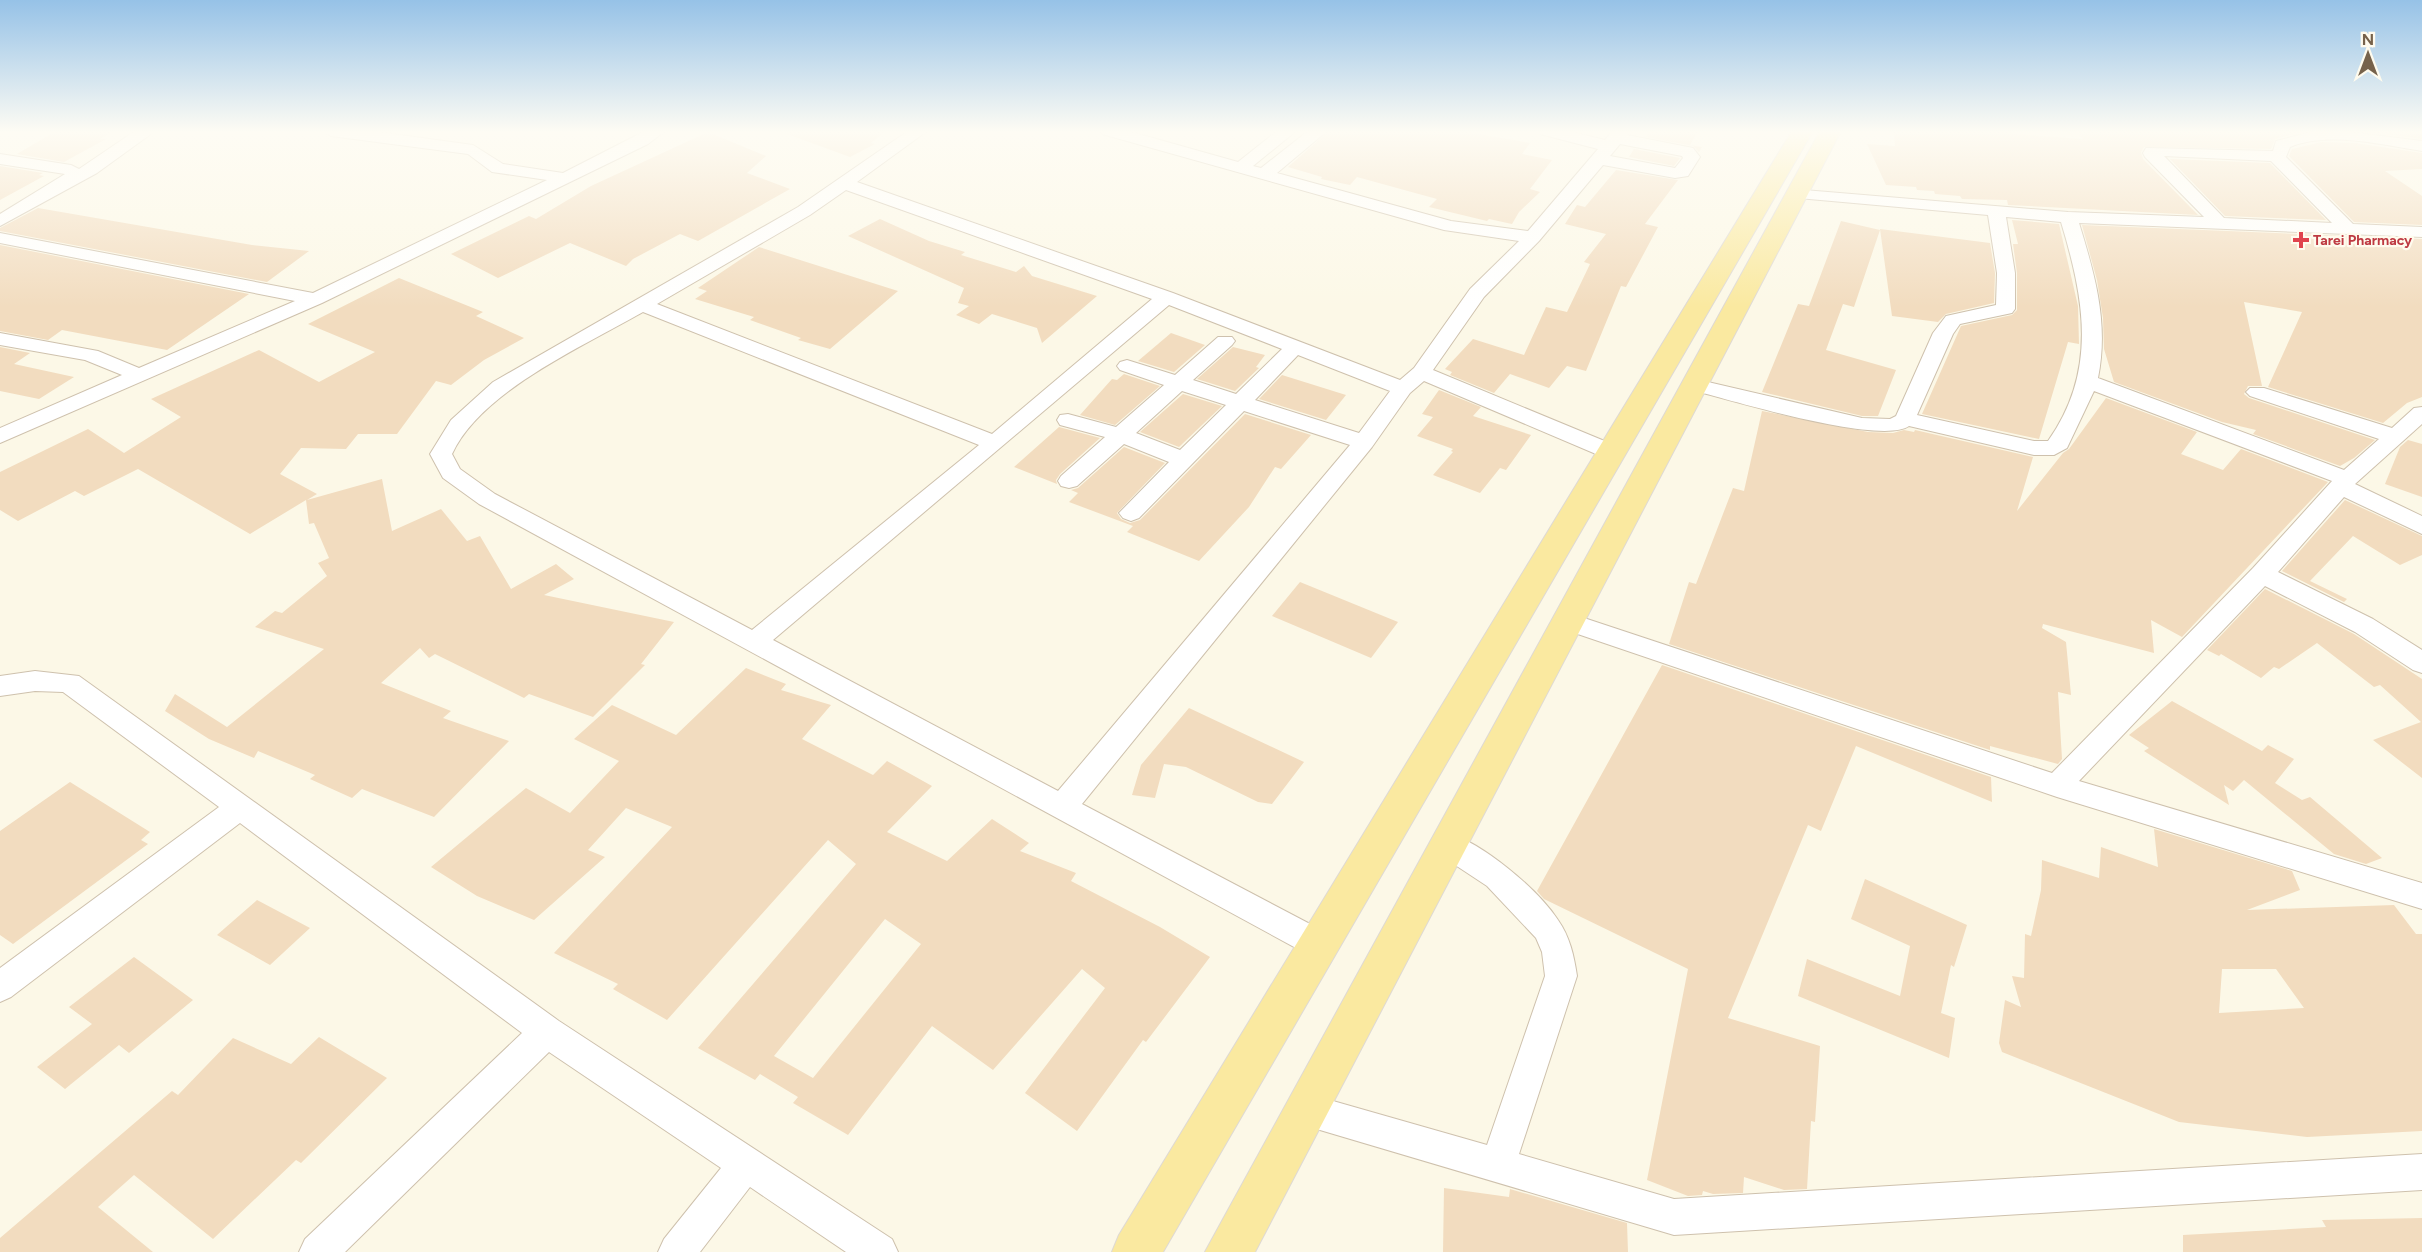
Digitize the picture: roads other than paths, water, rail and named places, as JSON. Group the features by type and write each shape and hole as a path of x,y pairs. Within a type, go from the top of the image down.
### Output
{"main road":[{"path":"1136,1252 1768,189"},
{"path":"1229,1252 1800,189"}],"street":[{"path":"0,221 55,189"},
{"path":"0,414 9,433 315,299 541,189"},
{"path":"834,189 804,211 500,386 471,408 448,435 441,454 451,473 488,499 1318,944"},
{"path":"861,189 1166,297 1403,389"},
{"path":"1316,189 1450,226 1533,237"},
{"path":"1062,807 1364,442 1403,389 1421,372 1477,293 1533,237 1573,189"},
{"path":"2186,189 2220,224"},
{"path":"2309,189 2348,229"},
{"path":"1798,193 2068,217 2422,232"},
{"path":"1695,385 1862,424 1895,426 1905,419 1943,333 1953,320 2005,309 2009,291 1999,241 1997,212"},
{"path":"1905,419 2034,448 2054,448 2059,443 2087,381 2095,334 2090,286 2068,217"},
{"path":"0,238 315,299"},
{"path":"754,642 995,443 1166,297"},
{"path":"641,303 995,443"},
{"path":"0,339 107,359 126,367 138,376"},
{"path":"1069,481 1225,341"},
{"path":"1131,513 1294,347"},
{"path":"1127,366 1364,442"},
{"path":"1421,372 1611,452"},
{"path":"2087,381 2344,482 2422,526"},
{"path":"2257,392 2393,436"},
{"path":"2057,786 2262,574 2344,482 2393,436 2422,413"},
{"path":"1068,420 1121,435 1184,460"},
{"path":"2262,574 2355,619 2394,642 2422,663"},
{"path":"1569,622 2057,786 2422,896"},
{"path":"0,686 19,681 47,680 70,683 547,1032 879,1252"},
{"path":"0,987 238,808"},
{"path":"1447,844 1498,877 1547,929 1558,952 1561,976 1498,1164"},
{"path":"318,1252 547,1032"},
{"path":"1305,1110 1498,1164 1674,1217 2422,1172"},
{"path":"677,1252 746,1164"}],"place":[{"name":"Tarei Pharmacy","path":"2301,240"}]}
